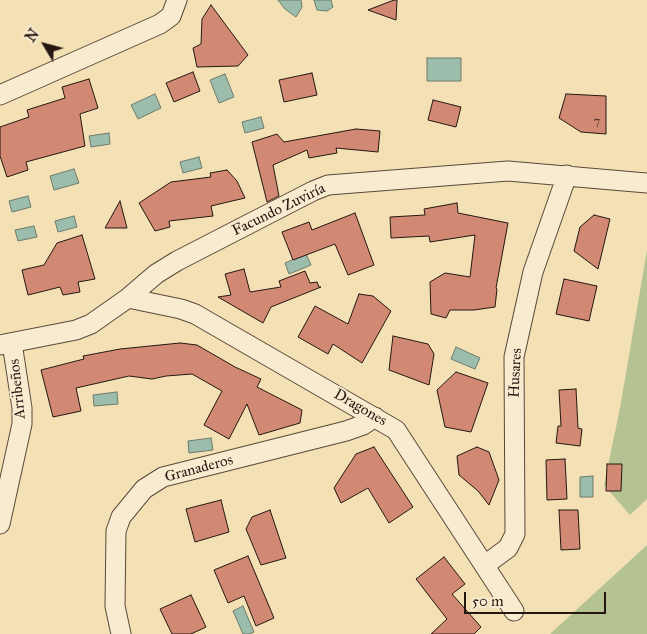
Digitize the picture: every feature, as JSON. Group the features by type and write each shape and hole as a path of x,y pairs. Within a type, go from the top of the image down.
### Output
{"street":[{"path":"0,95 160,24 171,16 178,0"},
{"name":"Facundo Zuviría","path":"6,344 76,330 91,324 176,261 328,185 498,171 567,175 647,183"},
{"name":"Husares","path":"485,565 508,548 515,534 514,357 533,272 567,175"},
{"name":"Dragones","path":"128,298 195,314 396,430 402,435 514,611"},
{"name":"Arribeños","path":"0,524 22,424 22,408 6,344"},
{"name":"Granaderos","path":"121,634 115,606 116,530 121,517 144,489 163,477 346,431 363,426 375,417"}],"green space":[{"path":"647,250 647,499 630,515 604,485 620,408"},
{"path":"647,545 647,634 550,634"}],"shaded area":[{"path":"278,0 301,0 302,7 296,17 285,9"},
{"path":"314,0 331,0 333,7 327,11 317,10"},
{"path":"427,58 461,58 461,81 427,81"},
{"path":"225,74 234,97 219,103 210,80"},
{"path":"155,94 161,108 138,119 131,105"},
{"path":"261,117 264,128 245,133 242,122"},
{"path":"109,133 110,144 91,147 89,136"},
{"path":"199,157 202,168 183,173 180,162"},
{"path":"74,169 79,183 54,190 50,176"},
{"path":"28,196 31,207 12,212 9,201"},
{"path":"74,216 77,227 58,232 55,221"},
{"path":"34,226 37,237 18,241 15,230"},
{"path":"306,254 311,265 289,274 285,263"},
{"path":"456,347 480,358 475,369 451,359"},
{"path":"117,392 118,404 94,406 93,395"},
{"path":"211,438 213,450 189,453 188,441"},
{"path":"593,476 593,497 580,497 580,477"},
{"path":"243,606 254,632 249,634 243,634 233,611"}],"building":[{"path":"397,0 396,20 368,10"},
{"path":"211,5 248,55 238,66 197,67 193,48 201,44 202,19"},
{"path":"193,72 200,91 174,102 166,83"},
{"path":"312,73 317,95 284,102 279,80"},
{"path":"89,79 98,108 80,114 85,146 26,162 28,170 7,177 0,156 0,127 29,117 27,110 65,98 62,87"},
{"path":"566,94 606,96 606,134 581,132 559,118"},
{"path":"433,100 461,107 456,127 428,120"},
{"path":"356,129 380,131 378,152 336,148 337,153 309,158 307,150 273,165 279,196 267,202 252,142 277,134 284,142"},
{"path":"227,170 237,181 245,198 211,206 213,216 169,221 170,227 155,231 139,203 171,182 211,177 210,173"},
{"path":"120,201 127,228 105,228"},
{"path":"457,203 458,213 508,223 496,288 495,307 474,310 450,310 446,318 431,314 430,282 445,273 470,277 475,235 430,242 429,236 391,238 390,217 425,215 424,209"},
{"path":"355,213 374,265 348,275 335,244 293,260 282,232 309,222 312,230"},
{"path":"594,215 610,219 598,269 574,251 580,227"},
{"path":"82,235 95,279 78,282 80,292 63,295 60,287 28,295 22,270 44,265 57,243"},
{"path":"244,269 250,292 281,287 279,281 305,271 310,283 317,282 319,287 321,287 271,307 263,323 218,297 231,295 225,274"},
{"path":"564,279 597,286 589,321 556,314"},
{"path":"359,294 373,296 391,311 362,363 333,344 328,354 298,337 315,306 348,324"},
{"path":"393,336 428,344 434,354 429,385 389,370"},
{"path":"180,343 197,345 235,367 261,379 257,387 302,410 300,423 259,435 247,404 229,439 204,425 222,391 192,374 152,379 129,376 76,388 81,411 53,417 41,370 84,359 83,356 120,349"},
{"path":"456,372 488,383 471,432 445,427 437,390"},
{"path":"576,389 578,428 582,429 580,446 556,443 558,426 561,426 559,390"},
{"path":"374,447 413,507 389,523 368,488 341,503 334,488 356,454"},
{"path":"477,447 489,452 499,480 489,505 478,491 459,475 457,456"},
{"path":"565,459 567,499 547,500 546,460"},
{"path":"607,464 622,464 621,491 606,491"},
{"path":"221,500 229,532 195,542 186,509"},
{"path":"270,510 286,558 261,565 246,529 252,517"},
{"path":"559,510 578,510 580,549 561,550"},
{"path":"248,556 274,618 256,626 244,596 228,603 214,570"},
{"path":"444,557 465,584 452,594 481,627 474,634 431,634 447,619 416,579"},
{"path":"191,595 206,627 191,634 172,634 160,609"}]}
